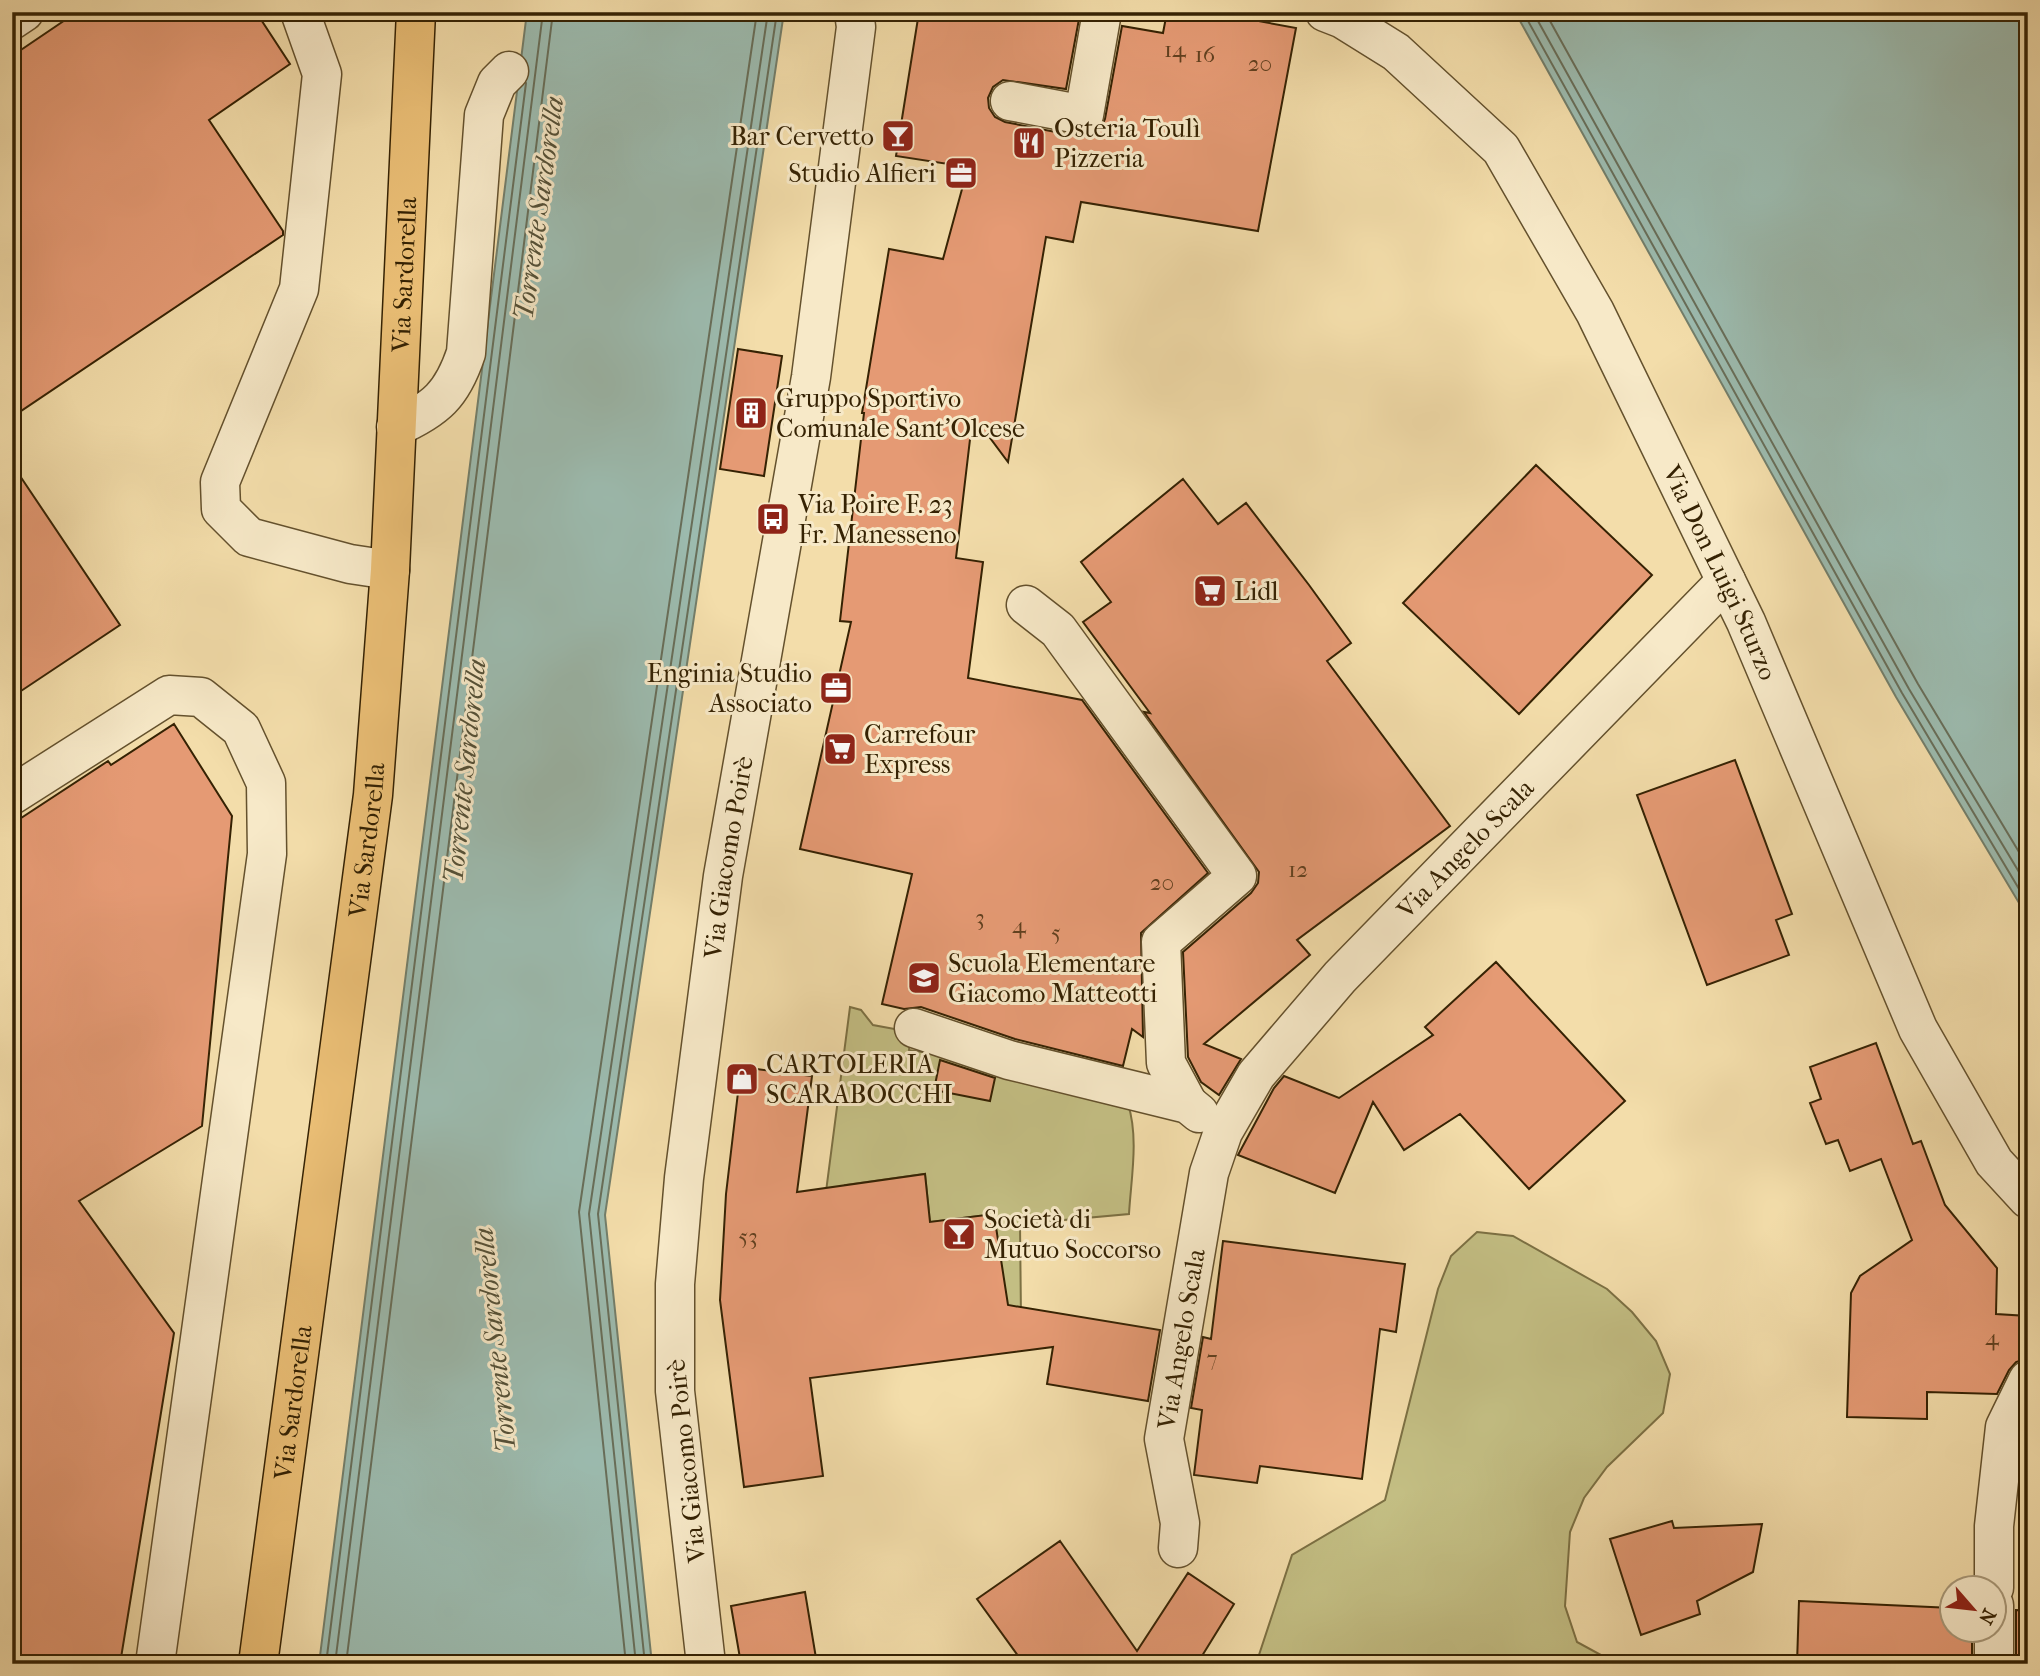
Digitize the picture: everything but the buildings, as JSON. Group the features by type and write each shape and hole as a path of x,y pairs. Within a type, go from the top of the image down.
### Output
{"main road":[{"name":"Via Sardorella","path":"258,1664 373,795 390,570 416,12"}],"street":[{"path":"12,20 24,12"},
{"path":"300,12 322,74 299,289 220,482 221,509 249,537 350,564 390,570"},
{"name":"Via Giacomo Poirè","path":"706,1664 675,1391 675,1284 684,1178 723,876 811,377 856,27 854,12"},
{"path":"1010,101 1084,115 1102,12"},
{"name":"Via Don Luigi Sturzo","path":"1325,12 1343,19 1396,52 1501,149 1595,312 1726,581 1918,1029 1994,1162 2028,1199"},
{"path":"396,427 417,418 445,398 457,380 466,354 484,115 497,83 509,71"},
{"name":"Via Angelo Scala","path":"1178,1548 1180,1523 1164,1439 1207,1185 1223,1132 1256,1075 1340,977 1726,581"},
{"path":"1026,605 1058,629 1237,876 1161,942 1166,1063 1188,1104 1223,1132"},
{"path":"12,795 169,695 201,696 241,729 266,783 267,855 155,1664"},
{"path":"914,1028 1009,1060 1188,1104"},
{"path":"1994,1574 1994,1526 2005,1427 2028,1380"},
{"path":"1994,1644 1994,1664"}],"shaded area":[{"path":"850,1007 861,1010 873,1025 911,1032 909,1050 941,1055 1128,1104 1134,1145 1129,1214 1020,1224 1021,1318 1007,1318 994,1214 930,1222 925,1174 845,1185 858,1283 814,1284"},
{"path":"1477,1232 1513,1236 1607,1289 1632,1312 1656,1341 1670,1374 1663,1413 1607,1467 1584,1498 1570,1532 1565,1606 1577,1642 1610,1660 1636,1664 1256,1664 1292,1555 1385,1500 1438,1289 1451,1256"}],"water":[{"name":"Torrente Sardorella","path":"527,12 784,12 605,1215 652,1664 319,1664"},
{"path":"1515,12 2028,12 2028,918 1896,697"}],"place":[{"name":"Bar Cervetto","path":"898,136"},
{"name":"Osteria Toulì Pizzeria","path":"1029,143"},
{"name":"Studio Alfieri","path":"961,173"},
{"name":"Gruppo Sportivo Comunale Sant'Olcese","path":"751,413"},
{"name":"Via Poire F. 23 Fr. Manesseno","path":"773,519"},
{"name":"Lidl","path":"1210,591"},
{"name":"Enginia Studio Associato","path":"836,688"},
{"name":"Carrefour Express","path":"840,749"},
{"name":"Scuola Elementare Giacomo Matteotti","path":"924,978"},
{"name":"CARTOLERIA SCARABOCCHI","path":"742,1079"},
{"name":"Società di Mutuo Soccorso","path":"959,1234"}]}
